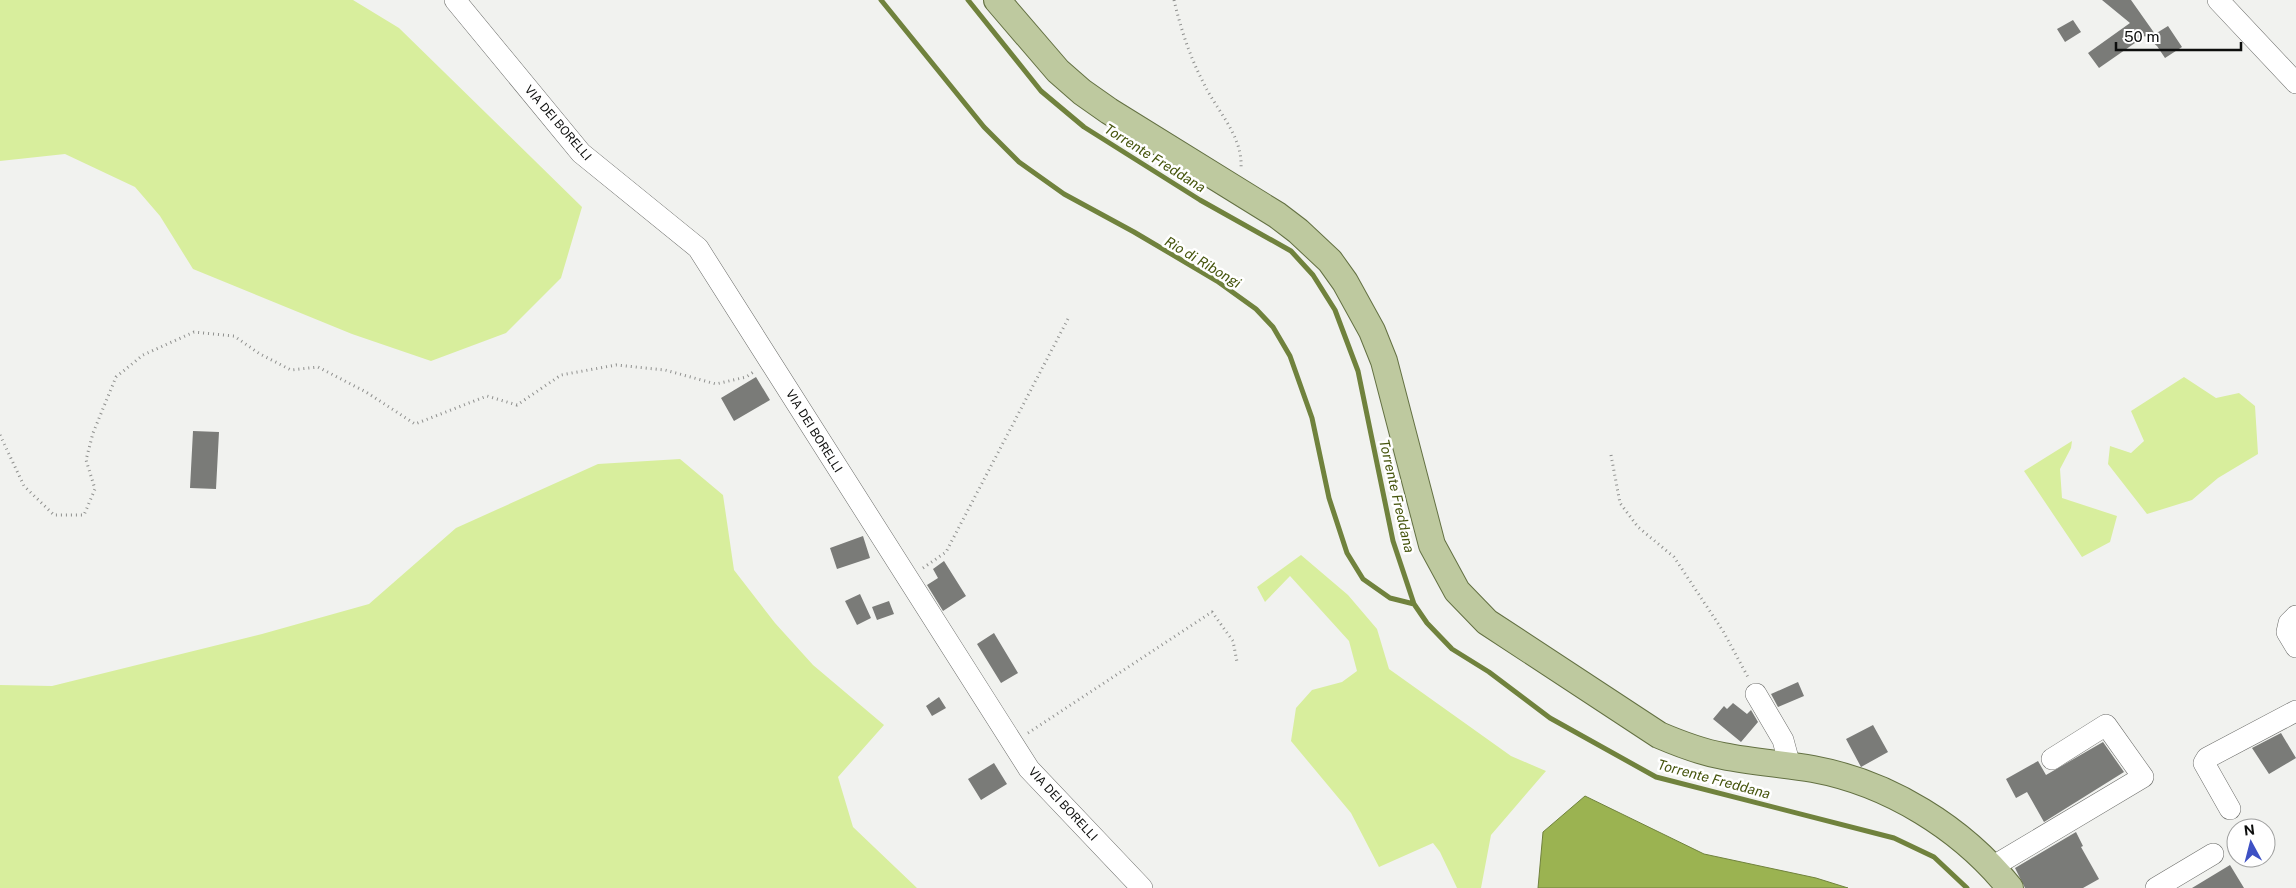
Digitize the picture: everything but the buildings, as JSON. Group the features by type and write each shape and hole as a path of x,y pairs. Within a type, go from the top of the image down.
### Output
{"main road":[{"path":"998,0 1058,70 1082,92 1109,111 1291,225 1315,245 1330,261 1357,303 1372,331 1384,361 1432,545 1457,592 1488,622 1548,664 1659,735 1689,748 1722,756 1790,766 1852,779 1889,793 1968,843 2010,888"}],"street":[{"name":"VIA DEI BORELLI","path":"455,0 581,153 698,248 1029,769 1142,888"},
{"path":"2218,0 2296,84"},
{"path":"2296,616 2288,623 2287,632 2296,647"},
{"path":"1756,694 1784,740 1790,766"},
{"path":"2230,809 2204,763 2207,758 2296,710"},
{"path":"1992,867 2143,778 2106,725 2052,759"},
{"path":"2156,888 2214,854"}],"path":[{"path":"1174,0 1182,33 1194,64 1215,104 1239,143 1242,164 1239,191"},
{"path":"908,578 946,552 1069,318"},
{"path":"0,435 24,486 54,515 84,516 95,489 86,460 93,433 116,377 143,355 194,332 234,336 260,354 292,370 318,367 366,392 415,424 487,396 517,405 561,375 607,366 616,365 665,370 716,384 746,377 770,362"},
{"path":"1610,455 1620,503 1638,527 1674,557 1723,630 1756,694"},
{"path":"1013,743 1212,612 1233,641 1237,662"}],"shaded area":[{"path":"0,0 353,0 399,28 582,207 561,278 506,333 431,361 352,334 193,269 160,216 135,187 65,154 0,161"},
{"path":"2184,377 2216,398 2239,393 2255,406 2258,454 2218,478 2192,500 2147,514 2108,464 2110,446 2131,453 2144,441 2131,411"},
{"path":"2072,441 2071,448 2060,469 2062,498 2117,516 2110,542 2082,557 2024,471"},
{"path":"680,459 723,495 734,570 775,623 813,665 884,725 838,777 853,827 917,888 0,888 0,685 52,686 262,634 369,604 456,528 598,464"},
{"path":"1301,555 1348,595 1377,629 1389,669 1511,756 1546,771 1491,835 1481,888 1457,888 1440,852 1433,843 1379,867 1351,813 1291,741 1296,708 1312,690 1342,682 1357,671 1349,641 1290,576 1265,602 1257,587"},
{"path":"1585,796 1704,854 1816,878 1848,888 1538,888 1543,832"}],"waterway":[{"name":"Rio di Ribongi","path":"881,0 984,127 1019,162 1064,194 1134,232 1217,281 1256,309 1273,327 1290,356 1312,418 1329,498 1347,553 1363,579 1390,598 1414,604"},
{"name":"Torrente Freddana","path":"968,0 1041,91 1084,127 1200,200 1291,251 1313,275 1335,310 1358,371 1393,541 1414,604 1427,623 1452,649 1489,672 1550,718 1656,777 1894,838 1934,857 1967,888"}]}
